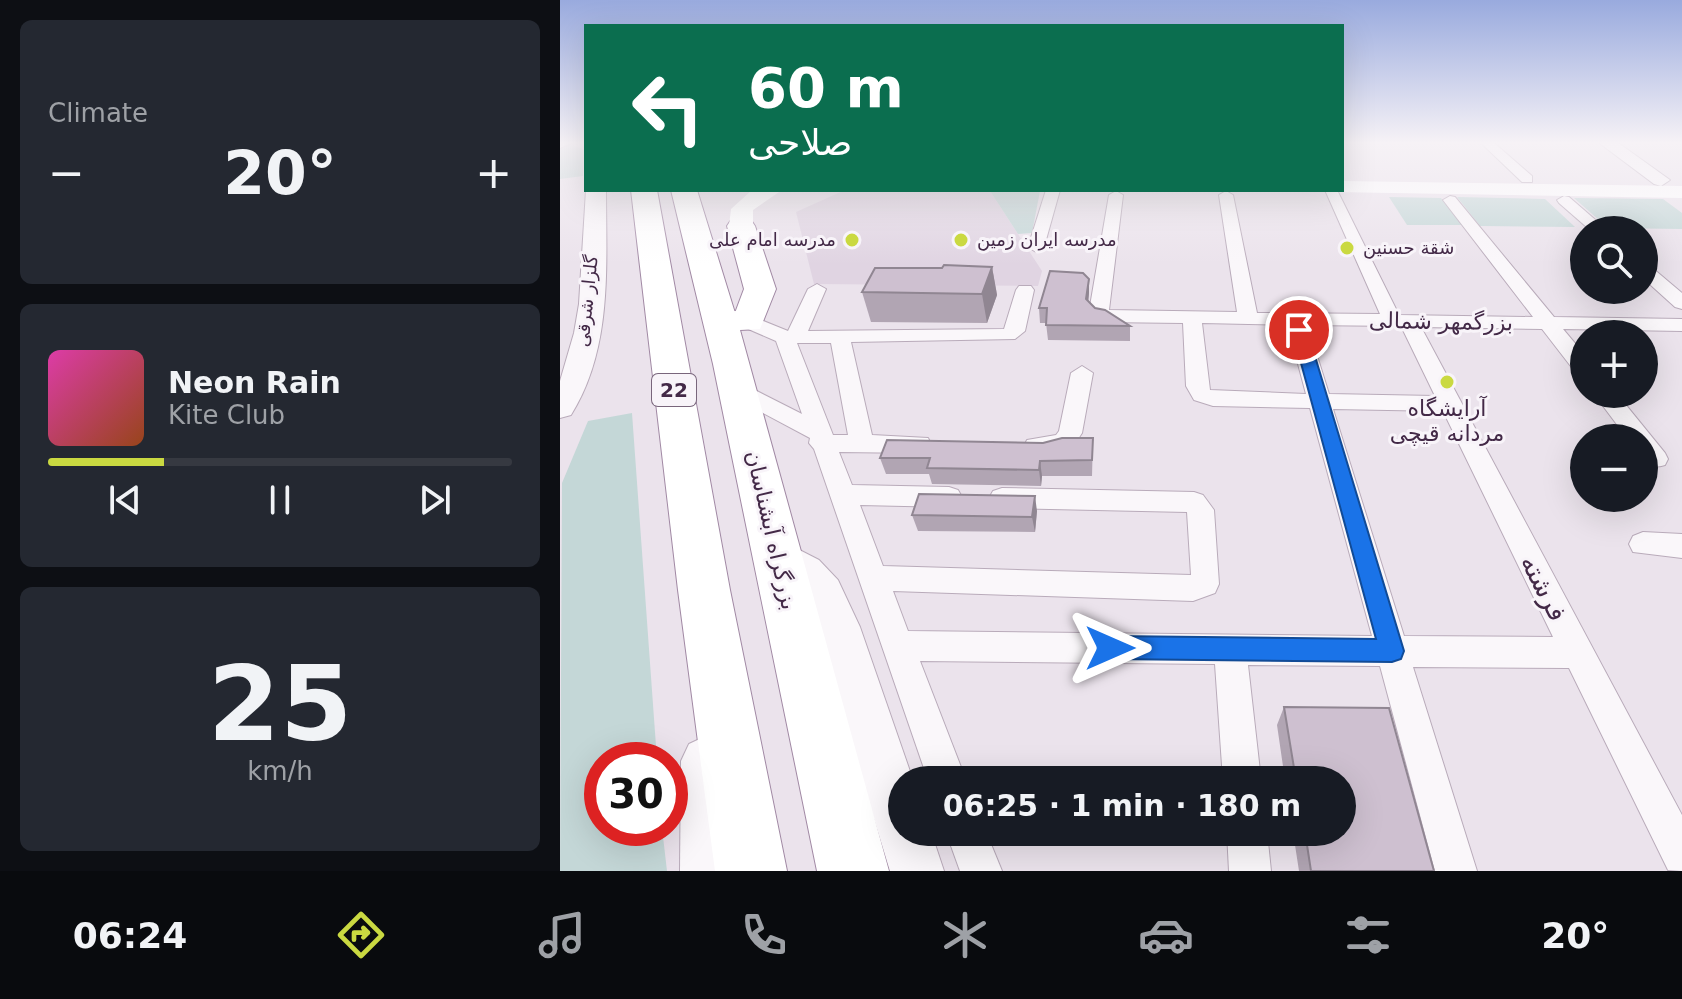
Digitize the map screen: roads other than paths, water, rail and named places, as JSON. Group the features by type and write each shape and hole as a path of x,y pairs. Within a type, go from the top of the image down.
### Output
{"highway":[{"name":"22","path":"644,192 704,590 751,871"},
{"name":"بزرگراه آبشناسان","path":"685,192 736,378 853,871"},
{"path":"713,192 748,322"},
{"path":"736,378 748,322 760,289 741,226"}],"main road":[{"path":"1344,186 1429,183"},
{"path":"1573,183 1682,192"},
{"path":"1344,186 1643,183"},
{"path":"741,226 742,209 754,197 766,192"}],"street":[{"name":"گلزار شرقی","path":"560,408 573,390 586,338 593,274 596,192"},
{"path":"1036,247 1052,192"},
{"name":"فرشته","path":"1341,192 1400,320 1451,404 1682,856"},
{"name":"بزرگمهر شمالی","path":"1116,195 1099,312 1103,316 1682,325"},
{"path":"1226,195 1248,318"},
{"path":"1450,200 1570,350"},
{"path":"1564,200 1583,216"},
{"path":"1658,282 1682,303"},
{"path":"817,289 790,337 819,438 900,646 942,766"},
{"path":"716,308 790,337 1008,335 1015,331 1025,290"},
{"path":"1192,317 1197,386 1202,395 1213,399 1451,404"},
{"path":"1299,330 1456,871"},
{"path":"840,337 862,444"},
{"path":"1014,445 1045,446 1063,442 1070,433 1082,373"},
{"path":"736,378 819,438 862,444 938,445"},
{"path":"1616,408 1629,424"},
{"path":"841,495 1194,502 1201,510 1206,575 1204,584 1193,588 872,578"},
{"path":"1643,544 1682,546"},
{"path":"778,555 805,572 824,592 839,627 888,780"},
{"path":"704,590 707,871"},
{"path":"900,646 1577,653"},
{"path":"1230,649 1241,766"},
{"path":"909,846 917,871"},
{"path":"971,846 981,871"},
{"path":"1248,846 1250,871"}],"place":[{"name":"مدرسه امام علی","path":"852,240"},
{"name":"مدرسه ایران زمین","path":"961,240"},
{"name":"شقة حسنين","path":"1347,248"},
{"name":"آرایشگاه مردانه قیچی","path":"1447,382"}]}
